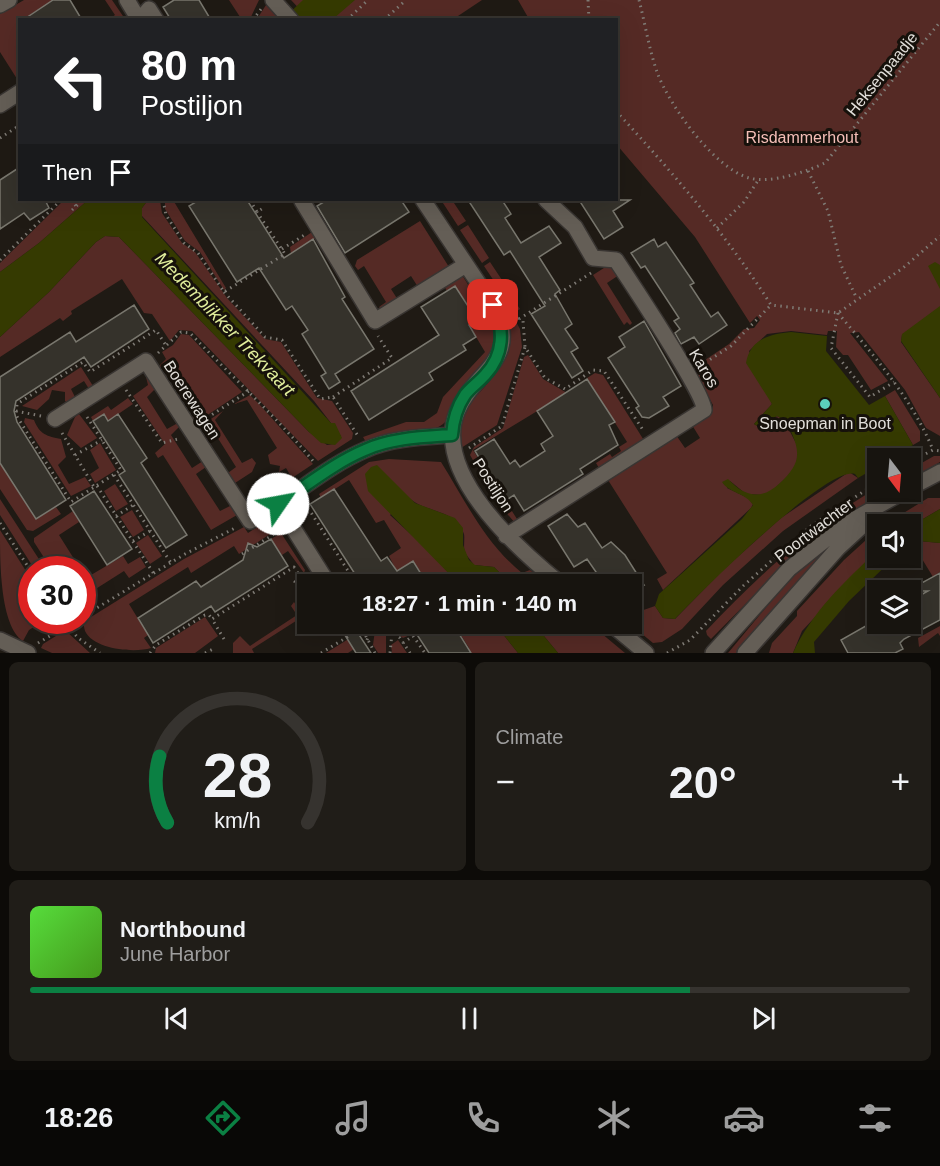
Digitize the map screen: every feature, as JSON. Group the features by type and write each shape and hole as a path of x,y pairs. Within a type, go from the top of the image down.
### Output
{"street":[{"path":"0,5 9,0"},
{"path":"127,0 138,18"},
{"path":"273,0 289,17"},
{"path":"141,18 149,9 155,18"},
{"path":"0,105 18,93"},
{"path":"302,201 375,321 464,266"},
{"name":"Postiljon","path":"424,201 496,313 502,348 488,373 466,394 457,412 452,435 455,457 480,501 506,536 549,574"},
{"name":"Karos","path":"506,536 705,410 704,402 616,260 593,258 575,227 547,201"},
{"name":"Boerewagen","path":"55,419 146,361 250,521"},
{"path":"250,521 366,449 387,443 452,435"},
{"path":"921,482 940,472"},
{"name":"Poortwachter","path":"713,653 789,569 844,525 884,502"},
{"name":"Poortwachter","path":"745,653 838,548 889,502"},
{"path":"278,504 322,574"},
{"path":"623,634 646,653"},
{"path":"0,640 32,650"}],"path":[{"path":"348,18 368,0"},
{"path":"386,18 405,0"},
{"path":"588,0 590,18"},
{"name":"Heksenpaadje","path":"639,0 657,71 670,100 720,160 738,174 759,179 808,171 825,163 940,22"},
{"path":"618,113 686,187 740,257 771,305"},
{"path":"0,138 18,126"},
{"path":"808,171 828,211 841,265 857,299"},
{"path":"717,228 744,202 759,179"},
{"path":"0,260 60,201"},
{"path":"71,201 76,206"},
{"path":"72,210 82,201"},
{"path":"163,201 166,214 184,243 198,253 224,292 265,338 282,340 321,399 333,397 392,358 371,324 375,321"},
{"path":"224,292 285,254 251,201"},
{"path":"257,212 263,208"},
{"path":"282,249 317,227"},
{"path":"894,382 870,397 831,348 838,313 903,268 940,236"},
{"path":"519,319 598,269 602,258"},
{"path":"771,305 838,313 894,382 927,434 933,450"},
{"path":"687,374 731,346 771,305"},
{"path":"146,361 171,343 179,333 187,331 249,392 324,474"},
{"path":"455,457 502,426 525,347 545,378 565,389 593,370 604,371 652,444"},
{"path":"119,379 162,443 192,433 249,392"},
{"path":"333,397 366,449"},
{"path":"16,411 55,419 75,456 154,574"},
{"path":"75,456 102,440"},
{"path":"921,456 933,450 940,452"},
{"path":"114,475 171,563"},
{"path":"116,516 133,505"},
{"path":"96,609 171,563 250,521"},
{"path":"0,523 21,556"},
{"path":"133,541 150,531"},
{"path":"212,619 294,567 298,574"},
{"path":"307,574 318,567"},
{"path":"150,653 156,645 205,615 209,615 224,639"},
{"path":"321,653 355,631 363,631 375,653"},
{"path":"32,650 54,634"},
{"path":"75,634 100,653"},
{"path":"367,640 369,634"},
{"path":"390,653 392,634"},
{"path":"393,634 410,653"},
{"path":"403,643 413,636 425,653"},
{"path":"205,653 215,648"}],"green space":[{"path":"24,0 54,0 31,14 34,18 18,18 18,80 0,52 0,14"},
{"path":"105,0 112,0 124,18 110,18 115,15"},
{"path":"229,0 259,0 250,18 241,18"},
{"path":"291,0 482,0 455,18 308,18"},
{"name":"Risdammerhout","path":"518,0 940,0 940,330 902,335 901,342 940,398 940,436 926,428 905,390 859,332 850,333 888,381 871,390 848,355 843,355 836,347 837,331 828,331 827,335 791,331 767,334 749,351 772,404 754,424 759,427 777,416 784,420 798,447 798,459 794,470 770,493 763,495 746,494 730,481 727,488 748,498 753,504 751,508 663,590 657,579 667,573 608,480 676,435 685,448 700,438 692,425 712,413 713,405 693,368 729,344 744,329 754,328 760,320 757,316 750,323 695,237 618,146 618,18 528,18"},
{"path":"266,5 278,18 258,18"},
{"path":"63,201 87,201 39,243 0,272 0,263"},
{"path":"147,201 160,201 162,213 182,243 195,252 227,298 265,339 281,342 317,398 332,401 353,433 352,439 318,461 192,331 179,330 170,341 152,314 144,313 122,279 71,311 72,314 63,321 60,318 0,357 0,337 49,292 96,242 105,236 119,237 309,432 327,445 334,444 341,436 314,401 142,216 142,208"},
{"path":"165,201 174,201 226,288 224,290 200,252 185,241 165,209"},
{"path":"442,201 453,201 466,221 458,226"},
{"path":"420,221 449,267 418,287 411,276 391,289 398,300 382,310 379,307 386,302 364,266 358,270 355,266 357,260"},
{"path":"468,225 489,258 482,263 460,230"},
{"path":"312,232 316,238 291,254 290,247"},
{"path":"490,262 504,283 498,287 484,266"},
{"path":"607,266 615,268 619,275 607,283 632,323 630,325 627,322 624,325 593,275"},
{"path":"462,275 479,302 470,308 455,286 447,291 444,286"},
{"path":"506,288 520,309 514,313 500,291"},
{"path":"483,307 491,322 494,335 493,346 457,395 445,422 436,428 417,434 366,442 363,437 406,422 424,422 437,413 443,397 485,352 469,325 477,320 473,313"},
{"path":"509,309 520,329 522,347 497,425 461,448 460,432 467,408 490,381 504,359 506,353 505,321"},
{"path":"181,334 189,335 242,392 194,424 192,417 201,412 170,363 161,368 159,366 166,359 162,352 173,345"},
{"path":"528,355 543,379 567,393 473,450 517,519 525,514 527,517 515,523 497,502 470,455 474,447 503,428 524,357"},
{"path":"81,367 93,386 89,389 84,381 71,389 76,399 69,404 65,401 65,392 52,390 49,399 37,410 22,406"},
{"path":"595,373 603,375 645,442 638,447 634,446 599,468 596,463 610,454 612,457 621,451 619,447 627,442 587,378"},
{"path":"146,377 156,388 147,397 167,429 176,424 180,426 171,435 192,468 203,461 206,467 196,474 220,511 230,506 237,515 211,530 163,455 158,458 155,453 165,444 133,396 148,385"},
{"path":"895,390 920,431 920,441 913,445 885,396"},
{"path":"250,395 313,464 292,478 286,468 279,472 280,466 270,464 268,455 277,448 247,400 234,404"},
{"path":"128,398 133,404 108,421 104,415 93,421 91,417 108,406 111,410"},
{"path":"223,411 215,420 242,463 252,458 256,463 252,472 235,483 228,473 236,467 209,424 197,428"},
{"path":"79,414 97,438 81,448 67,435 75,417"},
{"path":"25,418 34,420 44,434 61,439 66,457 58,465 69,484 85,477 91,486 71,496 24,422"},
{"path":"100,443 116,470 95,483 90,474 99,468 90,450"},
{"path":"934,456 940,456 940,462 921,473 921,463"},
{"path":"389,459 441,462 497,549 522,573 530,570 535,574 501,574 494,567 474,565 465,553 464,534 460,526 448,516 409,498 390,515 450,574 422,574 413,561 397,572 389,556 401,548 384,520 376,523 349,480 321,498 319,494 369,462"},
{"path":"0,463 36,519 56,507 61,514 33,531 27,530 0,489"},
{"path":"849,472 858,478 783,531 723,585 682,629 662,642 653,643 642,634 642,611 655,606 663,618 675,619 723,570 781,518"},
{"path":"279,473 285,483 268,493 262,482 267,478 277,479"},
{"path":"115,484 128,504 116,511 104,491"},
{"path":"867,494 867,502 874,502 784,565 711,639 707,635 706,631 787,553"},
{"path":"928,498 940,498 940,509 921,520 921,514 902,514"},
{"path":"0,499 37,556 26,556 0,515"},
{"path":"132,510 144,530 133,537 120,517"},
{"path":"73,511 79,522 59,535 72,556 43,556 34,538"},
{"path":"262,524 265,528 273,525 278,529 239,554 234,546 191,573 188,567 129,604 148,635 144,638 151,648 125,650 115,648 97,642 88,634 96,634 96,614 184,559 244,527 248,533"},
{"path":"0,530 18,558 18,634 27,634 23,641 15,633 10,622 1,575"},
{"path":"281,533 305,570 304,573 288,551 282,555 271,539"},
{"path":"148,535 162,556 150,564 136,543"},
{"path":"867,539 867,562 802,631 793,653 769,653 772,643 797,616 797,611 844,560"},
{"path":"921,541 940,543 940,572 933,577 921,557"},
{"path":"823,547 827,552 737,653 728,653 798,569"},
{"path":"123,556 128,564 140,557 146,567 129,578 124,571 96,589 96,572"},
{"path":"294,602 297,607 297,615 291,606"},
{"path":"297,615 297,620 252,649 254,653 233,653 233,643 240,636 250,646"},
{"path":"205,617 218,636 195,653 155,653 156,648"},
{"path":"940,626 940,636 938,633 919,647 918,638"},
{"path":"59,634 69,634 90,653 52,653 41,648 43,644"},
{"path":"356,634 361,636 350,643 354,649 348,653 326,653"},
{"path":"374,634 386,636 386,653 378,653 373,645"},
{"path":"398,634 410,635 403,638"},
{"path":"460,634 503,634 518,653 462,653 469,648"},
{"path":"542,634 602,634 625,653 558,653"},
{"path":"398,640 407,653 392,653 391,645"}],"water":[{"path":"303,0 355,0 334,18 284,18"},
{"name":"Medemblikker Trekvaart","path":"87,201 147,201 142,208 142,217 331,423 335,423 342,438 335,445 321,443 119,237 105,236 96,242 49,292 0,337 0,272 39,243"},
{"path":"935,262 940,265 940,289 928,266"},
{"path":"940,306 940,398 901,341 902,334"},
{"path":"791,332 827,336 826,351 869,405 885,396 913,445 908,448 867,448 867,473 858,478 855,474 840,477 818,489 763,534 675,619 663,618 655,606 659,594 742,519 753,505 722,482 728,479 741,490 760,494 780,483 796,461 795,442 784,421 777,416 759,427 754,424 772,404 746,363 756,343 776,334"},
{"path":"377,465 415,503 455,518 463,528 463,545 469,560 475,565 494,567 501,574 449,574 368,491 365,474 371,467"},
{"path":"940,509 940,543 921,541 921,520"},
{"path":"867,561 867,568 884,568 871,580 867,580 867,584 814,642 815,653 793,653 809,624 841,586"},
{"path":"503,634 542,634 558,653 518,653"}],"building":[{"path":"53,0 70,0 81,18 26,18"},
{"path":"174,0 199,0 210,18 170,18 163,7"},
{"path":"18,168 18,201 46,201 49,208 30,220 24,213 0,229 0,180"},
{"path":"630,200 613,211 623,227 604,239 580,201"},
{"path":"197,201 248,201 284,258 313,239 345,297 342,299 374,349 335,374 340,382 329,389 321,376 326,373 302,334 308,330 292,306 286,310 259,268 237,282 189,206"},
{"path":"325,201 402,201 409,212 345,253 317,206"},
{"path":"469,201 503,201 511,214 505,218 521,243 549,226 561,243 539,257 560,290 555,294 572,324 565,329 578,348 571,352 583,371 572,378 531,314 545,306 510,251 504,255"},
{"path":"654,239 658,247 666,242 694,283 690,285 711,317 718,312 727,325 699,344 694,337 681,344 675,333 680,329 674,321 679,318 645,266 641,268 631,253"},
{"path":"455,286 477,320 469,325 476,337 463,345 466,350 429,373 433,380 369,420 351,391 439,335 421,307"},
{"path":"134,305 149,329 91,367 84,357 16,401 14,411 17,422 66,500 36,519 0,463 0,377 70,332 76,342"},
{"path":"644,321 681,386 663,397 669,406 649,418 642,417 636,408 639,406 608,358 625,347 619,337"},
{"path":"587,379 615,422 609,425 618,445 580,469 583,474 524,511 514,495 505,501 475,451 494,439 510,464 515,460 520,467 545,451 541,444 553,436 537,411"},
{"path":"104,414 108,421 118,414 147,458 141,463 187,535 166,548 119,475 125,471 93,421"},
{"path":"334,489 381,561 387,557 397,571 413,561 421,574 355,574 310,504"},
{"path":"94,491 132,549 107,565 70,506"},
{"path":"567,514 578,527 585,523 602,548 611,542 625,555 637,574 597,574 587,559 574,567 548,526"},
{"path":"271,539 288,566 215,612 211,606 153,643 138,618 196,581 201,587 243,560 248,543 257,547"},
{"path":"940,573 940,620 921,630 921,595 928,591 921,591 921,583"},
{"path":"867,625 867,634 913,634 900,643 903,649 895,653 848,653 841,640"},
{"path":"344,634 359,634 371,653 356,653"},
{"path":"417,634 459,634 471,653 429,653"}],"place":[{"name":"Snoepman in Boot","path":"825,404"}],"route":[{"path":"278,504 345,460 366,449 387,443 452,435 457,412 466,394 488,373 502,348 500,323 493,305"}]}
